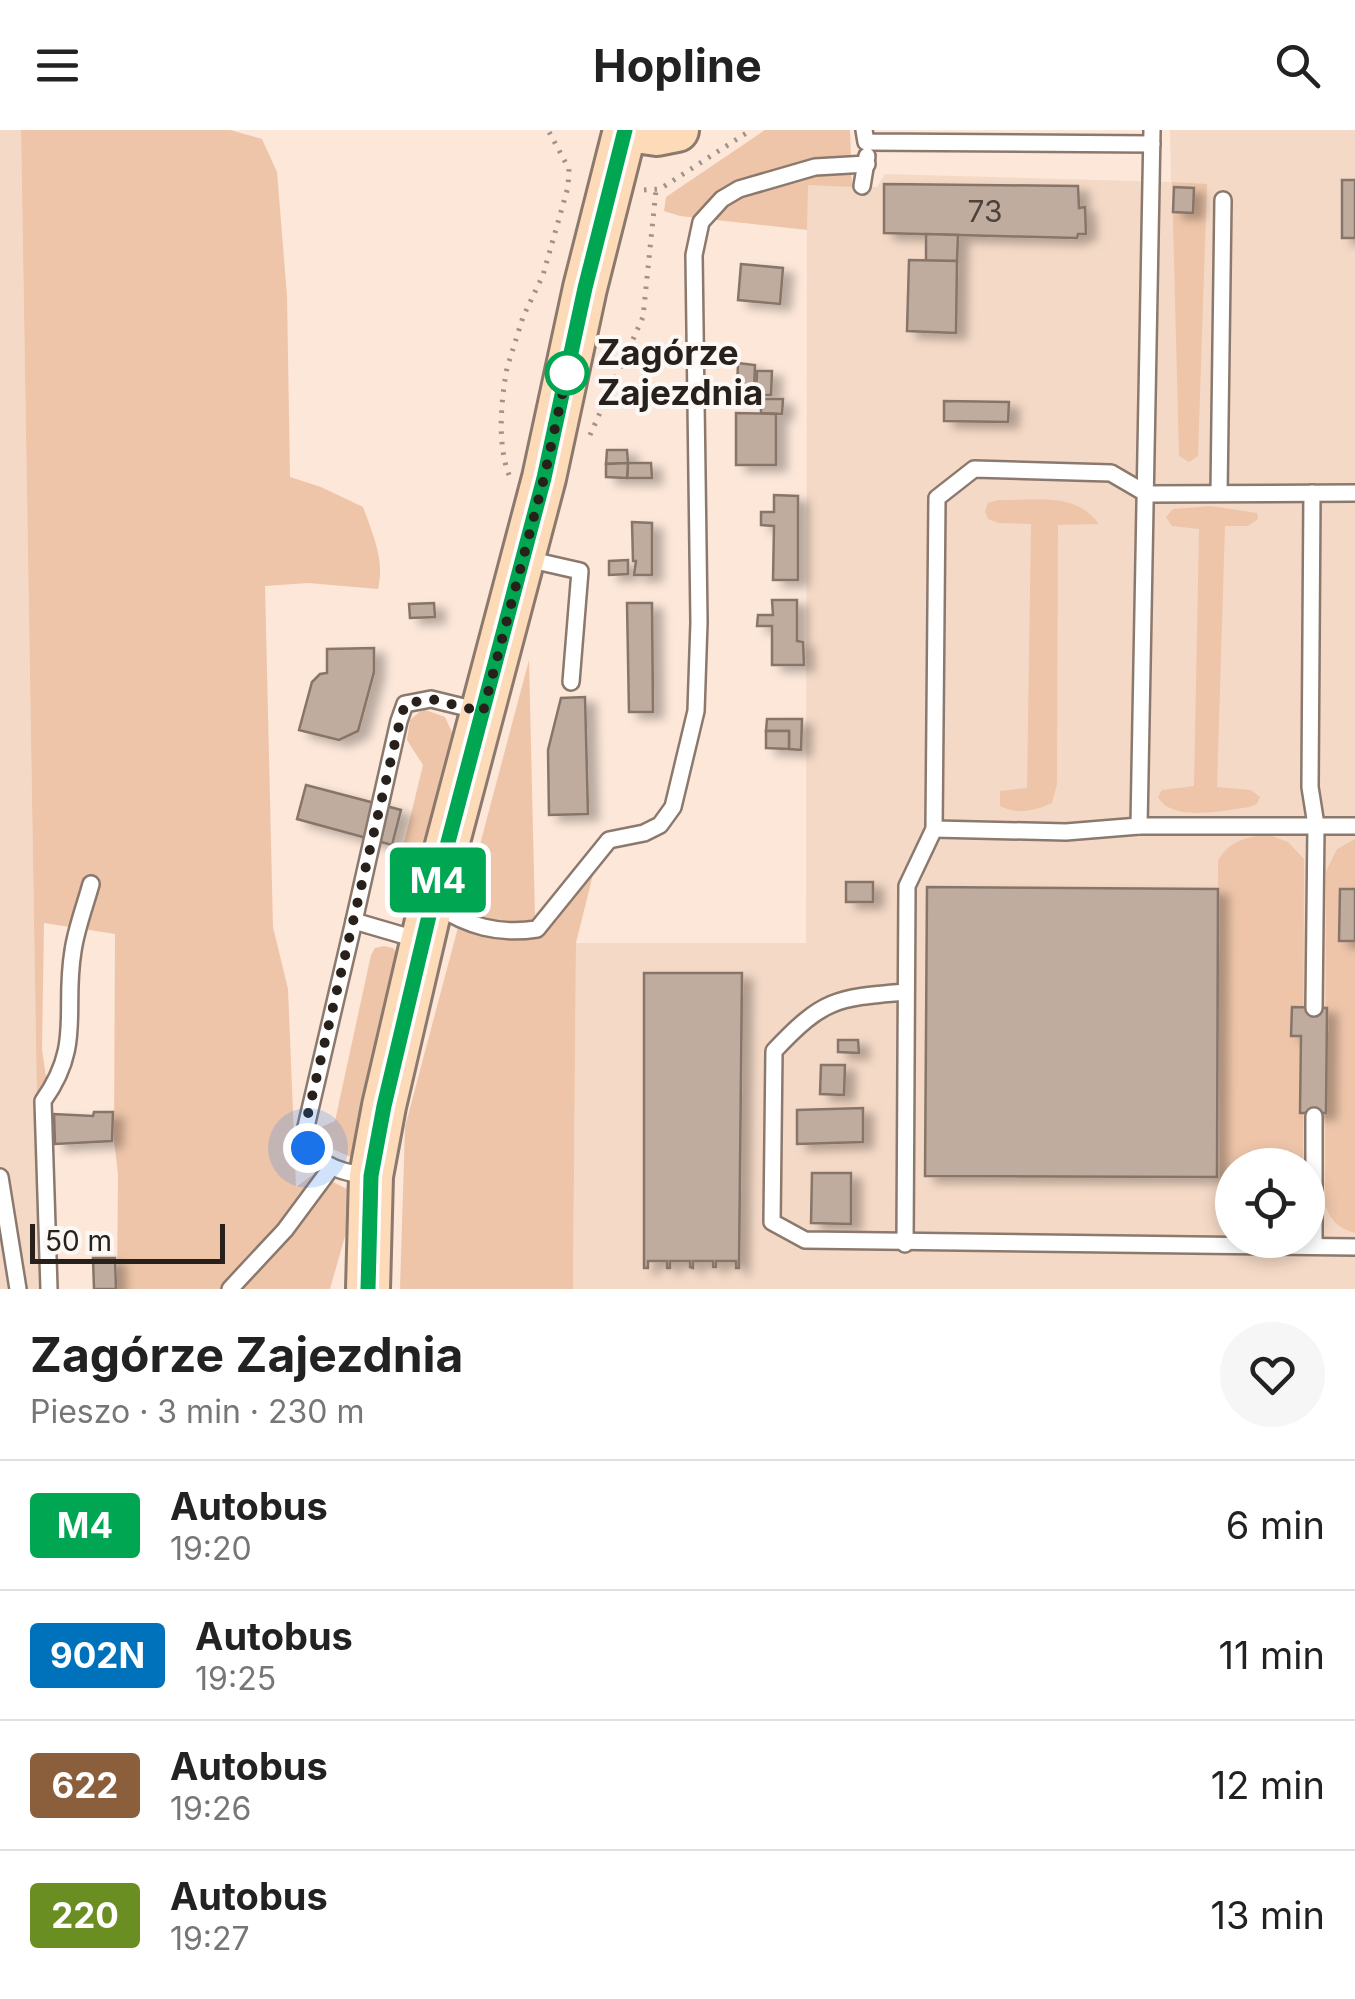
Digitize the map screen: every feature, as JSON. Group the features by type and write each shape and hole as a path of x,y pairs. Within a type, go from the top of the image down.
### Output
{"street":[{"path":"368,1289 351,1172 427,922 483,712 527,543 596,240 626,130 658,134 677,130"}],"lane":[{"path":"862,186 867,164 865,136 1152,137 1139,826"},
{"path":"354,921 427,922 522,931 536,928 609,840 644,833 660,824 673,807 696,711 699,622 694,255 701,222 722,199 739,189 814,167 867,164"},
{"path":"1218,493 1223,200"},
{"path":"905,1244 907,886 934,830 937,498 974,469 1112,473 1147,494 1355,493"},
{"path":"1312,493 1310,787 1316,825 1314,1008"},
{"path":"527,543 580,570 571,682"},
{"path":"230,1289 285,1230 351,1172 308,1148 304,1131 405,704 431,699 483,712"},
{"path":"934,830 1066,832 1139,826 1355,826"},
{"path":"49,1289 44,1101 58,1079 71,1036 72,952 90,884"},
{"path":"905,992 844,998 806,1017 774,1051 772,1222 804,1240 1215,1246"},
{"path":"1314,1116 1314,1148"},
{"path":"0,1177 18,1289"},
{"path":"1325,1246 1355,1247"}],"path":[{"path":"527,543 505,464 503,423 508,364 561,220 573,170 548,130"},
{"path":"645,190 656,190 751,130"},
{"path":"585,448 643,317 656,190"}],"shaded area":[{"path":"0,130 21,130 40,1289 0,1289"},
{"path":"21,130 230,130 262,139 277,172 287,296 290,477 363,507 380,568 378,589 308,583 265,586 273,927 288,989 296,1187 315,1173 357,1194 330,1289 117,1289 115,934 44,923 42,1049 51,1112 55,1289 40,1289"},
{"path":"765,130 850,130 852,187 808,185 807,230 664,211 666,197"},
{"path":"1170,130 1355,130 1355,1289 573,1289 576,943 806,943 807,184 877,187 885,174 1171,182"},
{"path":"1172,182 1207,184 1198,456 1189,462 1179,456"},
{"path":"1067,502 1099,524 1058,525 1057,784 1052,803 1026,811 1000,806 1000,791 1027,788 1031,524 988,519 988,503"},
{"path":"1211,506 1257,513 1258,519 1248,526 1225,526 1217,787 1251,790 1260,797 1250,807 1187,812 1165,805 1158,797 1162,790 1194,786 1199,529 1172,526 1166,517 1173,509"},
{"path":"529,660 535,917 602,838 576,943 573,1289 400,1289 405,1127"},
{"path":"423,709 445,717 456,741 413,899 401,915 385,896 405,839 423,765 407,740 410,720"},
{"path":"1269,835 1288,842 1304,859 1303,1148 1220,1148 1218,860 1240,840"},
{"path":"1355,839 1355,1233 1336,1223 1325,1205 1326,871 1337,849"},
{"path":"384,946 399,955 353,1158 328,1147 315,1136 319,1128 335,1121 371,955 375,948"}],"building":[{"path":"1342,180 1355,180 1355,238 1342,238"},
{"path":"884,184 1078,186 1079,208 1085,207 1086,234 1078,234 1077,238 884,233"},
{"path":"1174,187 1194,188 1193,213 1173,212"},
{"path":"926,234 958,235 957,261 926,261"},
{"path":"909,260 957,261 956,333 907,331"},
{"path":"741,264 783,268 780,304 738,300"},
{"path":"738,363 755,365 754,392 737,391"},
{"path":"757,371 772,371 771,395 756,395"},
{"path":"761,399 783,399 782,414 761,413"},
{"path":"944,401 1009,402 1008,422 944,421"},
{"path":"736,413 776,414 776,465 736,465"},
{"path":"607,450 627,450 628,463 606,464"},
{"path":"628,463 651,463 652,478 627,478"},
{"path":"628,463 627,478 606,477 606,464"},
{"path":"774,495 798,496 798,580 773,580 774,526 761,525 761,512 774,512"},
{"path":"632,522 652,523 652,575 634,575"},
{"path":"628,560 628,574 609,575 609,561"},
{"path":"772,600 797,600 797,641 803,642 804,665 772,665 772,626 757,626 758,615 773,615"},
{"path":"434,603 435,617 410,618 409,604"},
{"path":"627,603 652,603 653,712 629,712"},
{"path":"374,648 374,672 358,731 339,740 299,730 312,682 327,673 327,649"},
{"path":"585,697 588,814 549,815 548,750 561,698"},
{"path":"767,719 802,719 801,750 789,749 789,731 766,731"},
{"path":"766,731 789,731 789,749 766,748"},
{"path":"306,785 401,810 392,845 297,819"},
{"path":"846,882 873,882 873,902 846,902"},
{"path":"927,887 1218,889 1215,1177 925,1176"},
{"path":"1340,889 1355,889 1355,941 1339,941"},
{"path":"644,973 742,973 739,1268 736,1261 716,1261 713,1267 713,1261 693,1261 693,1268 690,1261 670,1261 667,1268 667,1261 648,1261 648,1268 644,1268"},
{"path":"1292,1007 1327,1008 1326,1113 1300,1113 1301,1036 1291,1036"},
{"path":"838,1040 858,1040 859,1053 838,1052"},
{"path":"821,1065 845,1065 844,1095 820,1094"},
{"path":"863,1108 863,1142 797,1144 797,1110"},
{"path":"94,1112 113,1112 112,1141 55,1144 54,1114 93,1116"},
{"path":"812,1173 851,1173 851,1224 811,1223"},
{"path":"93,1258 115,1258 116,1289 94,1289"}],"bus line":[{"name":"M4","path":"368,1289 371,1176 384,1106 422,942 544,478 585,288 625,130"}],"place":[{"name":"Zagórze Zajezdnia","path":"567,373"}],"route":[{"path":"308,1148 304,1131 405,704 431,699 483,712 567,373"}]}
